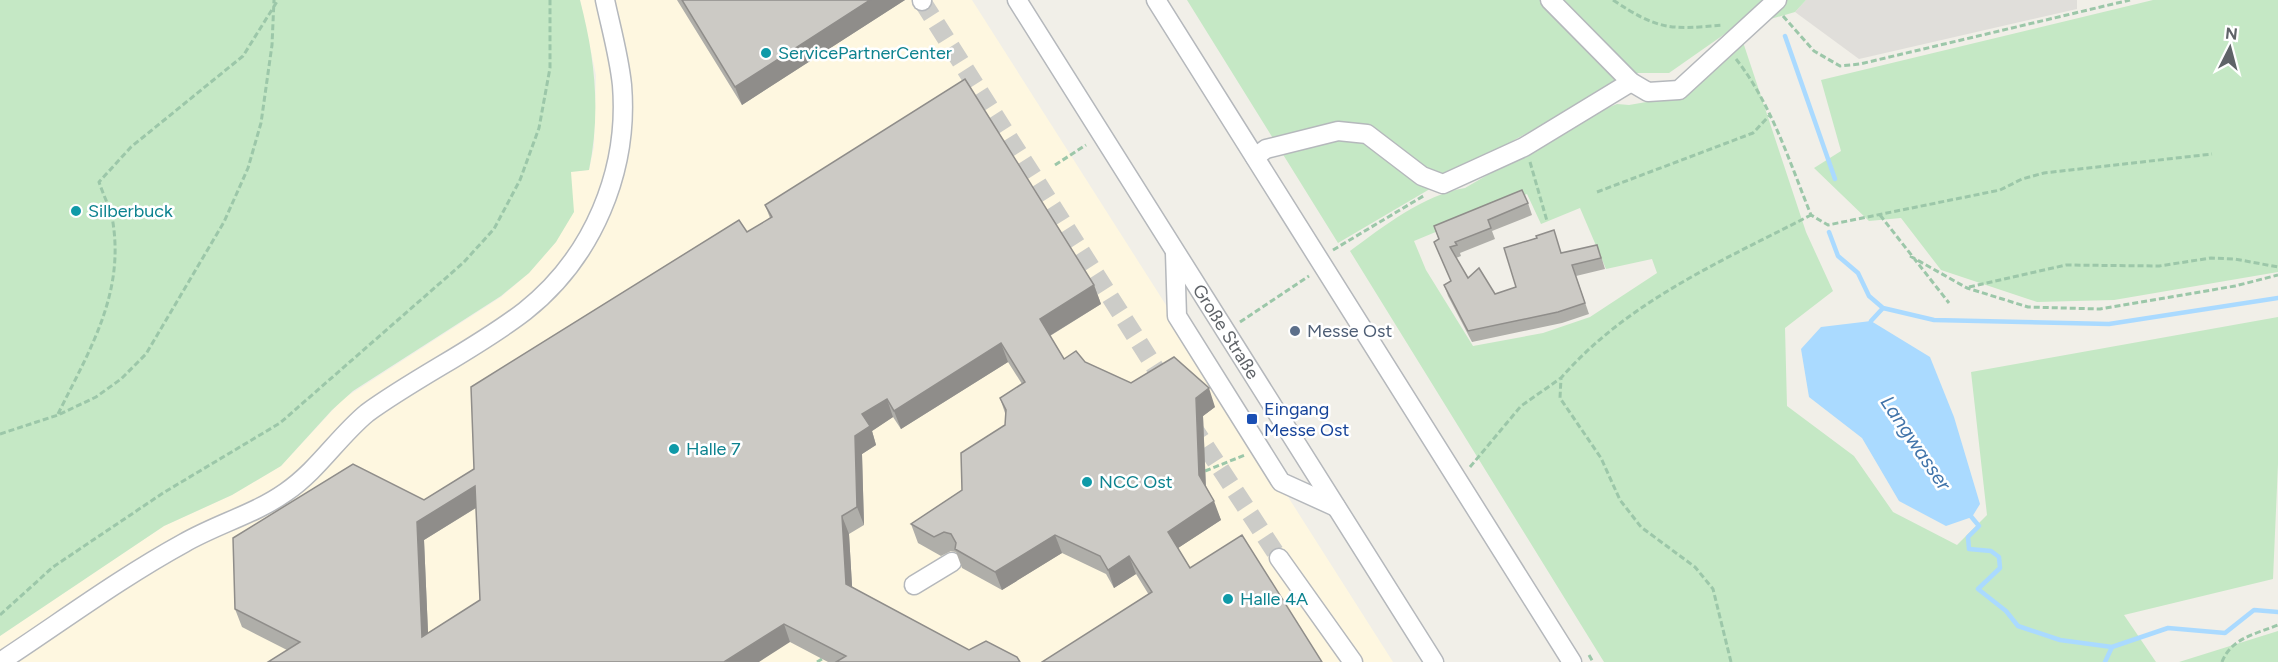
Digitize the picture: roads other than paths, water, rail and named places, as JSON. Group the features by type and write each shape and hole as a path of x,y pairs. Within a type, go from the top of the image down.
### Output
{"lane":[{"path":"0,662 102,593 184,543 251,512 285,493 311,472 348,429 367,413 498,329 546,291 584,245 603,208 615,169 623,126 622,84 605,0"},
{"name":"Große Straße","path":"1017,0 1434,662"},
{"path":"1156,0 1572,662"},
{"path":"1550,0 1631,82 1648,92 1679,90 1777,0"},
{"path":"1255,157 1266,149 1338,130 1367,134 1422,176 1443,184 1524,147 1631,82"},
{"path":"1175,251 1177,316 1281,482 1336,507"},
{"path":"1279,558 1353,662"},
{"path":"914,585 952,562"}],"water":[{"path":"1871,321 1930,357 1954,417 1980,504 1972,517 1946,526 1899,501 1862,438 1809,397 1801,349 1821,327"}],"waterway":[{"path":"1785,36 1835,179"},
{"name":"Langwasser","path":"1829,232 1838,256 1858,273 1869,296 1883,308 1871,321 1870,326"},
{"path":"1883,308 1934,320 2109,324 2278,298"},
{"name":"Langwasser","path":"1969,514 1979,526 1968,537 1969,549 1991,551 1999,557 2000,568 1978,589 2006,611 2018,626 2060,640 2112,647 2168,628 2225,633 2254,610 2278,612"},
{"name":"Langwasser","path":"2105,662 2112,647"}],"tunnel":[{"path":"922,1 1168,388"},
{"path":"1191,424 1279,558"}],"place":[{"name":"ServicePartnerCenter","path":"766,53"},
{"name":"Silberbuck","path":"76,211"},
{"name":"Messe Ost","path":"1295,331"},
{"name":"Eingang Messe Ost","path":"1252,419"},
{"name":"Halle 7","path":"674,449"},
{"name":"NCC Ost","path":"1087,482"},
{"name":"Halle 4A","path":"1228,599"}]}
